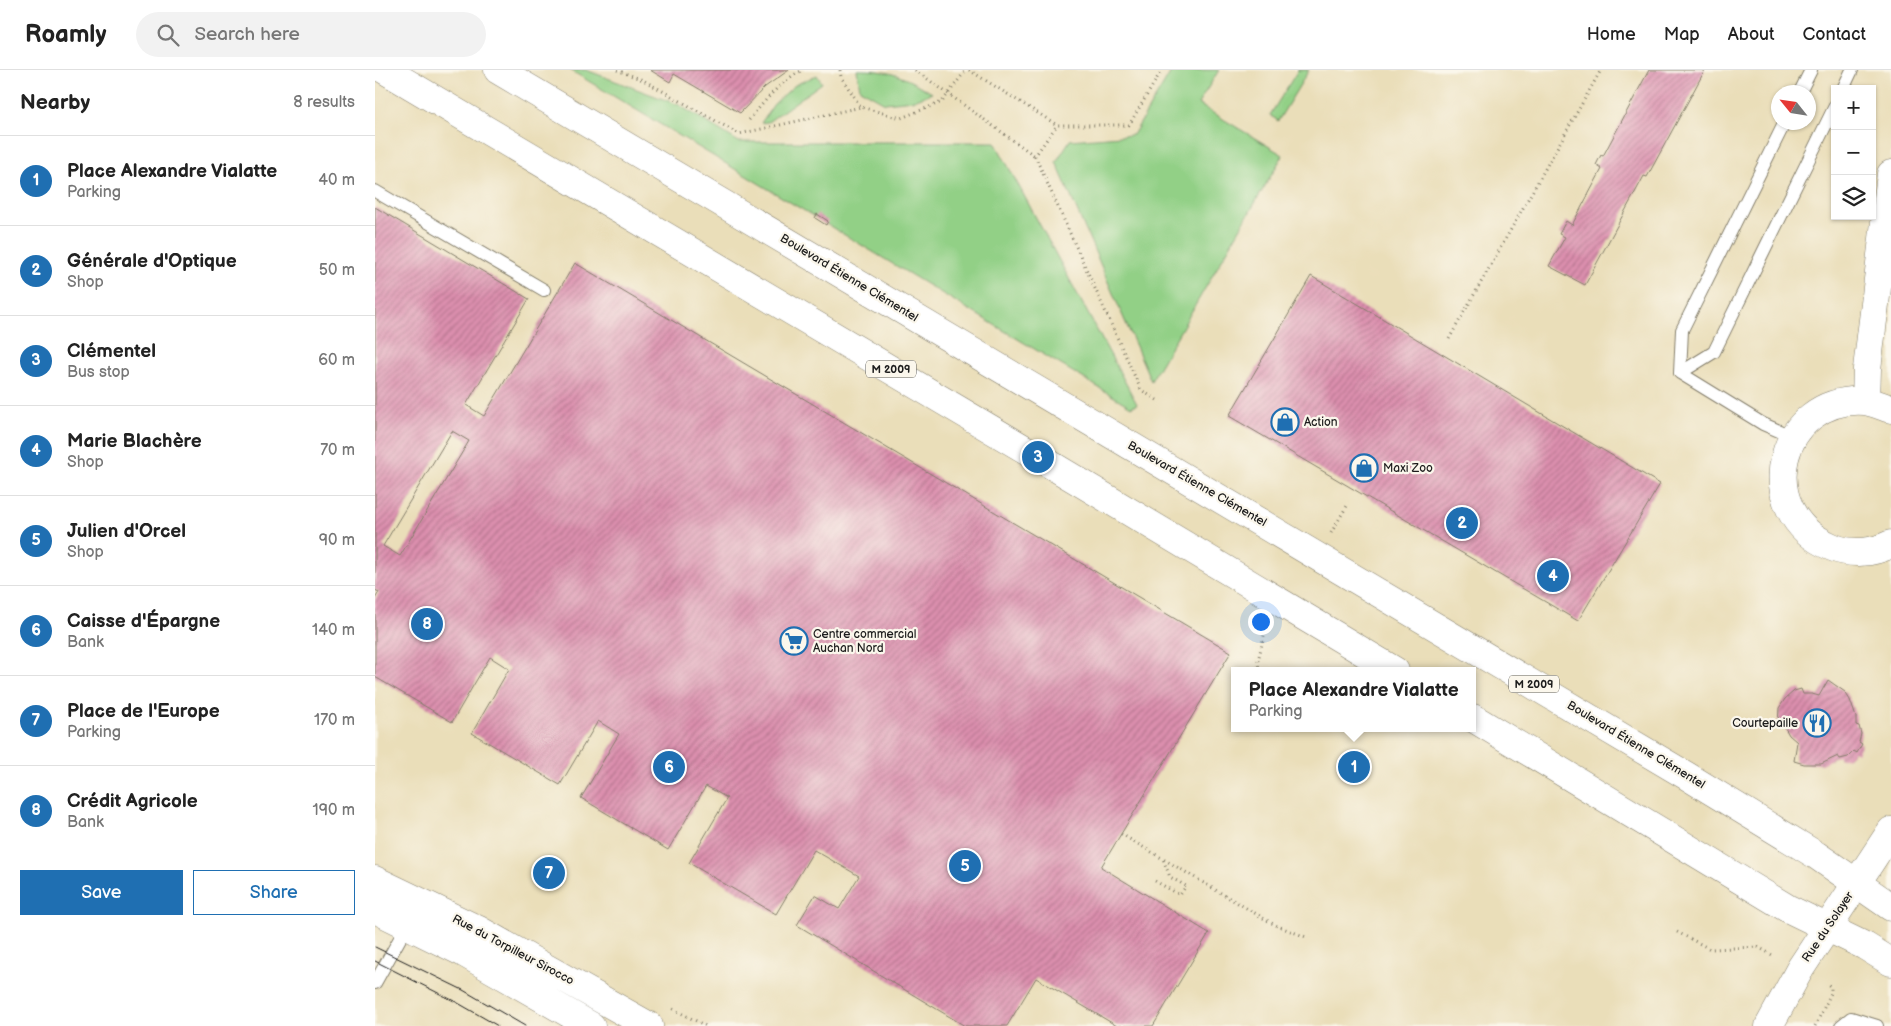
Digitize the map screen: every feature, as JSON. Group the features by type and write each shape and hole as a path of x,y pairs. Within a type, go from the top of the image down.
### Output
{"main road":[{"name":"M 2009","path":"385,70 1039,457 1388,667"},
{"name":"Boulevard Étienne Clémentel","path":"498,70 1687,776 1816,855 1891,907"},
{"path":"1891,174 1867,369 1879,405 1838,403 1812,416 1793,437 1784,459 1782,484 1788,507 1802,528 1817,541 1842,551 1866,552 1891,544"},
{"path":"1476,720 1787,908 1865,946 1891,962"},
{"name":"Rue du Solayer","path":"1769,1026 1800,969 1891,831"},
{"name":"Rue du Torpilleur Sirocco","path":"375,880 464,953 591,1026"},
{"name":"Rue du Torpilleur Sirocco","path":"375,909 414,913 477,929 649,1026"}],"lane":[{"path":"1804,85 1811,70"},
{"path":"1845,85 1852,70"},
{"path":"1680,373 1714,352 1831,114"},
{"path":"1680,373 1682,330 1781,130"},
{"path":"375,191 544,290"},
{"path":"1680,373 1763,424 1793,437"},
{"path":"375,984 414,913"},
{"path":"1841,1026 1851,1018 1877,1026"}],"path":[{"path":"617,70 643,80 739,134 861,107 901,118 942,102 968,70 1057,124 1129,124 1162,70"},
{"path":"749,120 791,76 803,70"},
{"path":"915,70 1035,156 1141,390 1157,400"},
{"path":"1449,339 1601,70"},
{"path":"840,72 841,77 861,107"},
{"path":"1035,156 1057,124"},
{"path":"1121,834 1275,925 1306,937"},
{"path":"1155,881 1180,895 1186,886 1170,877 1163,859"}],"green space":[{"path":"570,70 586,70 679,105 739,142 995,142 1137,404 1131,407"},
{"path":"857,70 879,71 896,75 932,93 914,100 885,103 860,89"},
{"path":"1172,70 1219,70 1198,104 1283,155 1151,381 1056,162 1070,140 1133,135"},
{"path":"1298,70 1309,70 1278,121 1270,115"},
{"path":"817,75 822,83 768,122 761,123 774,104 795,85"}],"building":[{"path":"650,70 789,70 765,87 740,113 674,74 670,82"},
{"path":"1649,70 1705,70 1647,177 1644,176 1585,285 1549,266 1565,237 1559,234 1566,221 1572,225 1602,169 1596,165 1601,155 1603,156"},
{"name":"Centre commercial Auchan Nord","path":"375,207 529,299 466,405 484,416 575,263 1231,652 1101,867 1209,933 1153,1026 1117,1026 1036,978 1007,1026 965,1026 797,925 815,895 839,909 859,876 814,850 776,914 689,863 727,798 706,786 668,850 581,798 619,734 598,721 560,785 472,733 509,669 490,657 452,722 375,677 375,599 379,592 375,590","holes":["452,431 469,441 400,556 383,546"]},
{"path":"817,214 828,221 826,225 815,218"},
{"path":"1311,276 1660,484 1578,621 1229,416"},
{"name":"Courtepaille","path":"1828,680 1845,692 1850,700 1856,717 1856,725 1859,726 1861,734 1859,742 1862,744 1857,753 1854,751 1848,757 1840,759 1838,756 1821,764 1804,764 1794,761 1797,742 1789,735 1784,726 1778,726 1779,708 1794,691 1801,689 1803,694 1819,696"}],"tram line":[{"path":"375,947 463,990 525,1026"},
{"path":"375,961 458,1003 498,1026"}],"place":[{"name":"Action","path":"1285,422"},
{"name":"Clémentel","path":"1038,457"},
{"name":"Maxi Zoo","path":"1364,468"},
{"name":"Générale d'Optique","path":"1462,523"},
{"name":"Marie Blachère","path":"1553,576"},
{"name":"Crédit Agricole","path":"427,624"},
{"name":"Centre commercial Auchan Nord","path":"794,641"},
{"name":"Courtepaille","path":"1817,723"},
{"name":"Caisse d'Épargne","path":"669,767"},
{"name":"Place Alexandre Vialatte","path":"1354,767"},
{"name":"Julien d'Orcel","path":"965,866"},
{"name":"Place de l'Europe","path":"549,873"}]}
